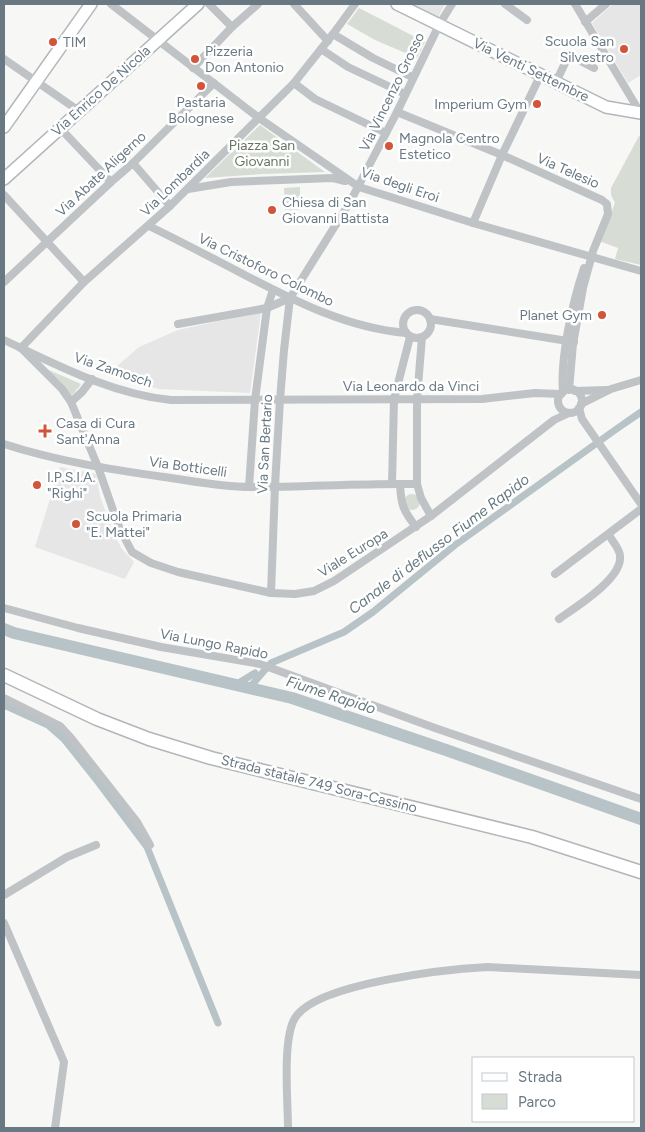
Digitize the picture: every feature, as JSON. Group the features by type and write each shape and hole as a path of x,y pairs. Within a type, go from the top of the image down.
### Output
{"highway":[{"name":"Strada statale 749 Sora-Cassino","path":"4,675 97,719 158,742 211,758 532,837 641,872"}],"main road":[{"path":"4,127 91,4"},
{"name":"Via Enrico De Nicola","path":"4,179 198,4"},
{"name":"Via Venti Settembre","path":"397,4 606,107 641,114"}],"street":[{"path":"111,4 259,118 336,174"},
{"path":"209,4 232,27"},
{"path":"193,68 232,27 258,4"},
{"path":"294,4 331,37 412,77"},
{"name":"Via Lombardia","path":"21,348 84,282 149,226 294,83 331,37 354,4"},
{"name":"Via Vincenzo Grosso","path":"290,298 359,187 397,112 412,77 439,24 452,4"},
{"path":"505,4 527,20"},
{"path":"575,4 641,114"},
{"path":"585,22 606,4"},
{"path":"321,49 348,67 405,94"},
{"path":"556,82 569,55 594,68"},
{"path":"4,59 79,111"},
{"path":"473,223 502,155 541,74"},
{"name":"Via Abate Aligerno","path":"4,282 111,182 133,164 214,83"},
{"path":"294,83 315,99 386,133"},
{"name":"Via Telesio","path":"397,112 502,155 602,200 607,204 608,214 589,257 570,342 567,392 558,401 560,407"},
{"path":"60,128 111,182"},
{"path":"133,164 170,206"},
{"path":"188,189 231,182 336,174"},
{"name":"Via degli Eroi","path":"336,174 359,187 473,223 641,271"},
{"path":"4,195 84,282"},
{"name":"Via Cristoforo Colombo","path":"149,226 315,310 391,332 408,335"},
{"name":"Via San Bertario","path":"249,487 255,400 267,308 273,290"},
{"path":"178,324 267,308 290,298"},
{"name":"Via San Bertario","path":"271,593 280,400 290,298"},
{"path":"416,526 404,511 396,484 394,399 408,335 403,325 405,317 412,312 420,311 430,319 570,342"},
{"path":"408,335 422,337 426,335 430,328 430,319"},
{"path":"422,337 417,399 417,484 432,516"},
{"name":"Via Zamosch","path":"4,340 92,379 136,394 157,398 280,400"},
{"path":"21,348 62,389 71,402 98,467"},
{"path":"71,402 92,379"},
{"path":"611,389 641,380"},
{"name":"Via Leonardo da Vinci","path":"280,400 482,399 611,389"},
{"name":"Viale Europa","path":"98,467 119,528 132,552 151,563 178,572 271,593 295,594 314,591 334,581 432,516 554,420 611,389"},
{"path":"567,392 580,396 576,409 641,504"},
{"path":"543,393 555,399 560,407 576,409"},
{"name":"Viale Europa","path":"554,420 560,407"},
{"name":"Via Botticelli","path":"4,444 62,460 98,467 220,485 249,487 417,484"},
{"path":"556,574 641,509"},
{"path":"559,619 594,595 618,568 620,555 609,535"},
{"name":"Via Lungo Rapido","path":"4,608 78,628 161,647 260,664 435,728 641,799"},
{"path":"4,698 60,726 137,822 150,845"},
{"path":"4,895 67,857 96,845"},
{"path":"4,923 64,1062 55,1128"},
{"path":"288,1128 288,1058 292,1024 299,1012 325,997 374,983 468,968 488,967 641,975"}],"shaded area":[{"path":"408,4 445,4 438,18"},
{"name":"Scuola San Silvestro","path":"613,4 641,4 641,75 628,83 592,23"},
{"path":"261,312 250,393 159,389 107,375 139,347 178,330"},
{"name":"Scuola Primaria \"E. Mattei\"","path":"60,467 96,474 100,496 114,535 122,549 134,562 125,579 35,547"}],"green space":[{"path":"359,8 425,42 417,58 375,40 347,24"},
{"name":"Piazza San Giovanni","path":"260,125 325,172 205,178"},
{"path":"639,136 641,137 641,265 615,259 618,248 599,241 615,203 611,195 611,188"},
{"path":"300,187 300,210 285,210 284,188"},
{"path":"42,367 81,384 71,396"},
{"path":"409,494 415,494 420,499 418,508 409,510 404,505 404,499"}],"waterway":[{"name":"Canale di deflusso Fiume Rapido","path":"250,687 271,663 344,632 373,612 455,545 641,412"},
{"name":"Fiume Rapido","path":"4,629 14,633 292,698 641,819"},
{"path":"237,684 255,673"},
{"path":"4,705 48,725 64,739 147,847 218,1023"}],"place":[{"name":"TIM","path":"53,42"},
{"name":"Scuola San Silvestro","path":"624,49"},
{"name":"Pizzeria Don Antonio","path":"195,59"},
{"name":"Pastaria Bolognese","path":"201,86"},
{"name":"Imperium Gym","path":"537,104"},
{"name":"Magnola Centro Estetico","path":"389,146"},
{"name":"Chiesa di San Giovanni Battista","path":"272,210"},
{"name":"Planet Gym","path":"602,315"},
{"name":"Casa di Cura Sant'Anna","path":"45,431"},
{"name":"I.P.S.I.A. \"Righi\"","path":"37,485"},
{"name":"Scuola Primaria \"E. Mattei\"","path":"76,524"}]}
